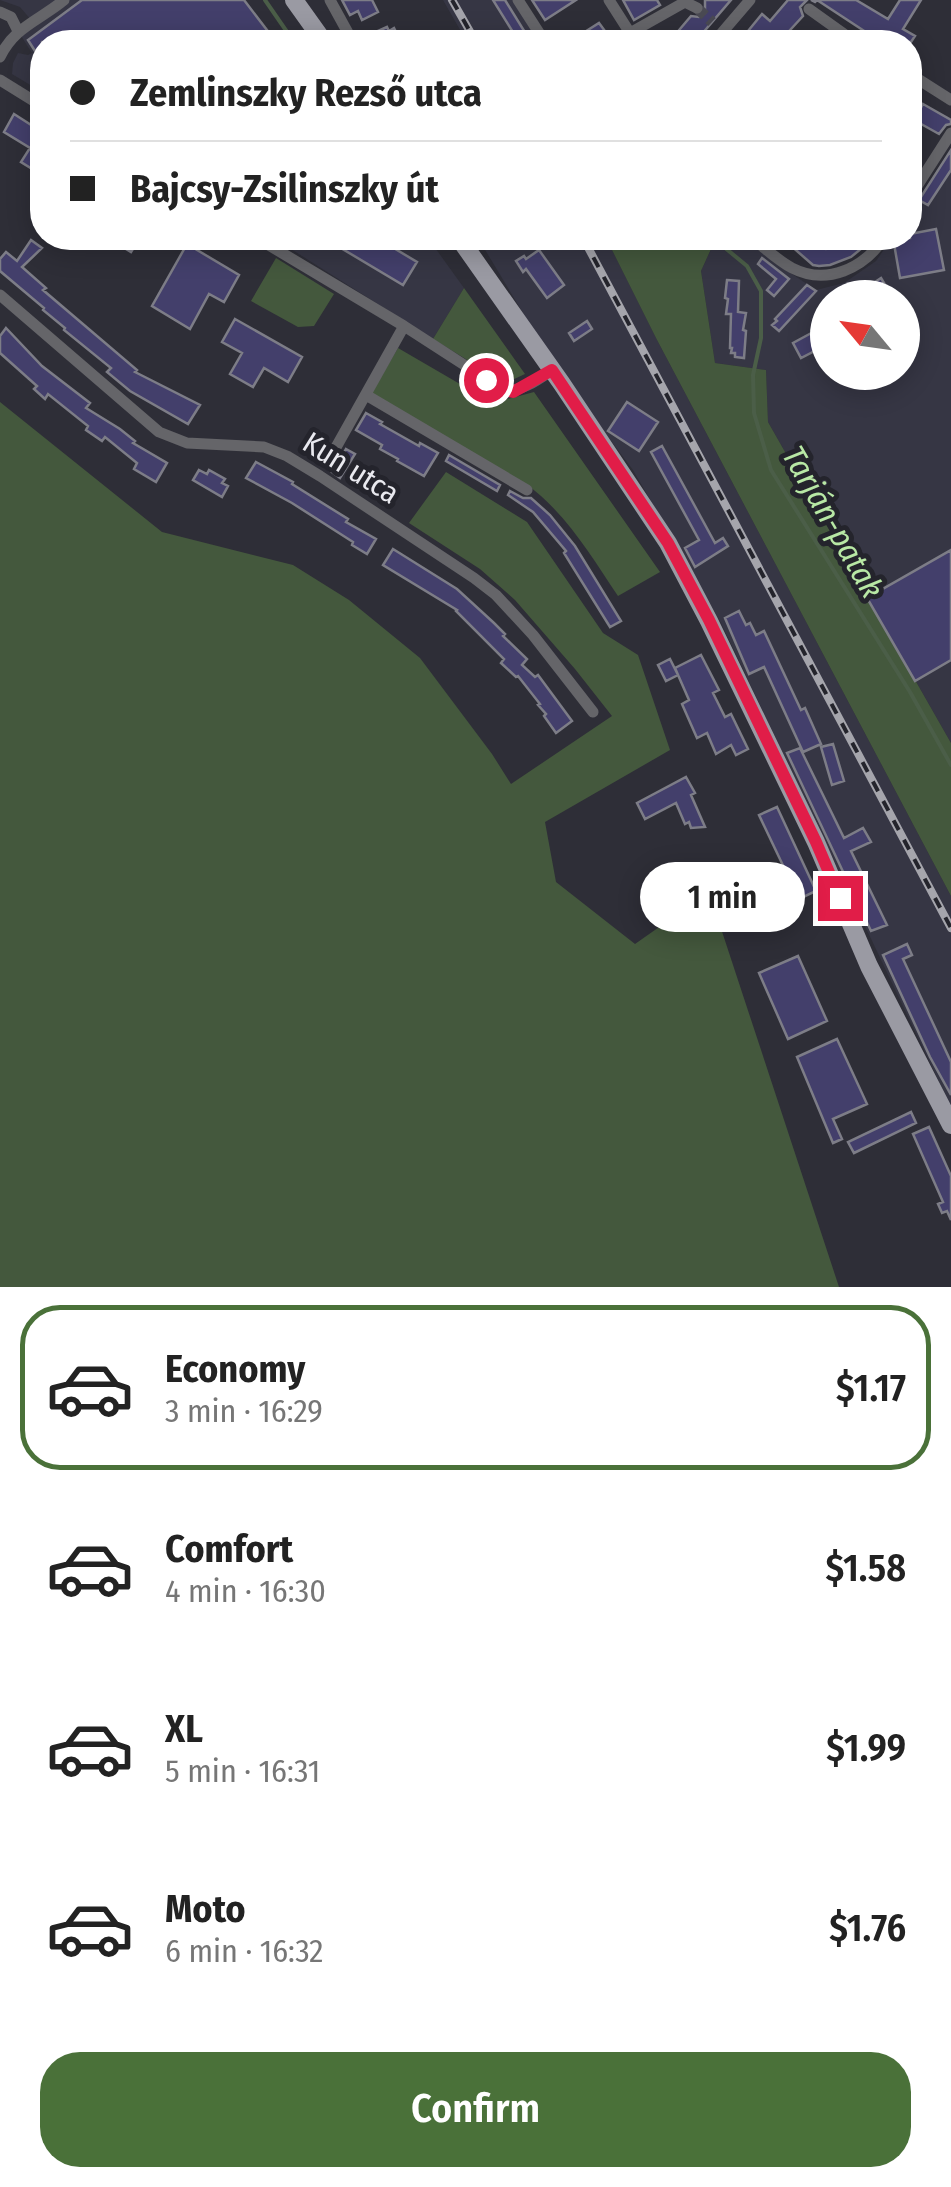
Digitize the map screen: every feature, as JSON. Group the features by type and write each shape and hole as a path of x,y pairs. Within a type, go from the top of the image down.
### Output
{"main road":[{"path":"294,0 315,30"},
{"path":"467,250 668,543 816,842 869,966 951,1125"}],"street":[{"path":"0,57 18,30 64,0"},
{"path":"330,0 346,30"},
{"path":"518,0 537,30"},
{"path":"609,0 628,30"},
{"path":"724,30 750,0"},
{"path":"635,30 685,2 698,8"},
{"path":"809,10 838,30"},
{"path":"0,12 11,17 18,30"},
{"path":"712,22 715,30"},
{"path":"0,80 30,99"},
{"path":"922,82 951,100"},
{"path":"922,178 951,133"},
{"path":"278,250 508,392 552,370"},
{"path":"767,250 788,266 825,276 852,268 875,250"},
{"name":"Kun utca","path":"0,295 160,432 187,443 249,444 275,450 474,578 513,612 593,712"},
{"name":"Kun utca","path":"330,458 404,326"},
{"path":"366,395 527,490"}],"shaded area":[{"path":"0,0 221,0 244,30 30,30 30,50 18,31 32,21 20,7"},
{"path":"443,0 514,0 533,30 460,30"},
{"path":"18,53 28,55 30,85 12,74"},
{"path":"951,149 951,743 768,422 766,370 715,363 701,271 711,250 762,250 810,286 810,390 920,390 920,280 848,280 876,261 884,250 922,250 922,193"},
{"path":"293,250 437,250 464,288 433,339"},
{"path":"485,250 612,250 951,896 951,1107 721,623 633,470 556,368"}],"green space":[{"path":"612,250 711,250 701,271 715,363 766,370 768,422 951,743 951,896"},
{"path":"276,258 334,294 314,326 298,327 251,301"},
{"path":"464,288 525,374 510,381 500,380 433,339"},
{"path":"398,348 484,398 500,401 534,392 660,572 618,596 577,536 540,495 371,394"},
{"path":"0,402 162,532 293,565 349,600 420,658 511,784 612,716 515,600 480,569 409,523 446,472 527,522 603,633 638,655 670,750 545,822 556,882 635,944 709,892 839,1287 0,1287"}],"building":[{"path":"82,0 244,0 267,30 42,30"},
{"path":"342,0 372,0 378,12 362,20 358,11 350,15"},
{"path":"493,0 505,0 524,30 512,30"},
{"path":"532,0 576,0 545,20"},
{"path":"623,0 657,0 660,5 634,20"},
{"path":"705,0 731,0 705,30 679,30 691,16 705,13"},
{"path":"788,0 807,0 800,7 803,16 790,30 749,30 762,14 770,21"},
{"path":"817,0 856,0 888,19 900,0 921,0 905,30 863,30"},
{"path":"922,106 951,120 951,124 939,134 922,124"},
{"path":"14,114 30,124 30,148 4,132"},
{"path":"30,148 30,168 21,162"},
{"path":"951,150 951,170 928,205 922,202 922,195"},
{"path":"936,229 944,270 900,278 895,250 922,250 922,232"},
{"path":"30,242 30,250 40,250 22,267 135,372 200,405 188,424 130,391 107,372 111,368 0,271 0,259 6,252 17,261"},
{"path":"184,250 197,250 239,275 224,302 209,294 190,329 152,306"},
{"path":"344,250 397,250 417,262 403,285"},
{"path":"539,250 564,285 547,298 516,261"},
{"path":"796,250 860,250 830,265 813,265"},
{"path":"762,258 789,279 774,296 767,290 776,279 758,264"},
{"path":"727,280 739,281 738,312 746,313 744,358 731,353"},
{"path":"807,285 810,287 810,297 779,331 772,325"},
{"path":"235,319 302,357 288,382 264,368 253,387 230,374 242,353 222,342"},
{"path":"587,321 592,329 574,341 569,333"},
{"path":"6,328 42,366 90,403 86,408 167,463 156,482 134,469 137,463 105,437 102,441 48,394 45,399 34,389 37,386 0,353 0,336"},
{"path":"810,334 810,353 801,358 793,343"},
{"path":"627,402 658,422 639,451 608,431"},
{"path":"366,413 419,446 420,443 438,453 424,476 356,430"},
{"path":"662,446 715,543 723,538 728,546 695,567 685,548 699,540 651,452"},
{"path":"346,449 355,454 340,478 329,470"},
{"path":"449,455 500,485 497,491 446,461"},
{"path":"256,462 293,482 376,539 367,554 292,503 246,478"},
{"path":"199,470 207,474 209,470 225,479 222,483 228,486 222,497 193,480"},
{"path":"510,491 531,498 550,515 575,546 621,621 610,627 566,551 533,512 508,495"},
{"path":"393,549 457,589 494,623 527,659 522,665 535,677 538,675 572,721 556,733 518,676 501,663 504,659 457,610 383,565"},
{"path":"951,550 951,660 915,681 867,598"},
{"path":"739,611 756,635 764,631 821,744 803,752 764,667 749,674 725,618"},
{"path":"701,655 719,690 713,693 725,717 731,714 748,749 736,755 731,745 716,754 707,733 697,738 682,704 689,700 675,668"},
{"path":"670,659 678,675 666,681 658,665"},
{"path":"833,744 844,781 832,785 821,747"},
{"path":"800,748 844,838 863,828 871,842 851,851 887,925 871,931 787,753"},
{"path":"686,777 705,827 691,828 689,822 685,824 676,803 645,819 637,803"},
{"path":"777,807 816,891 799,899 759,815"},
{"path":"907,944 912,955 903,959 951,1062 951,1095 883,955"},
{"path":"798,956 827,1021 788,1039 759,973"},
{"path":"837,1039 867,1104 833,1119 842,1139 833,1143 797,1057"},
{"path":"911,1112 916,1123 854,1153 848,1142"},
{"path":"929,1127 951,1176 951,1220 938,1204 943,1202 913,1134"}],"waterway":[{"name":"Tarján-patak","path":"265,0 286,30"},
{"name":"Tarján-patak","path":"728,250 747,266 761,291 761,338 753,375 754,413 771,470 910,692 951,765"}],"tunnel":[{"path":"697,8 712,22"}],"railway":[{"path":"452,0 469,30"},
{"path":"589,250 951,928"}],"route":[{"path":"486,380 513,392 552,370 628,481 668,543 709,620 840,898"}]}
